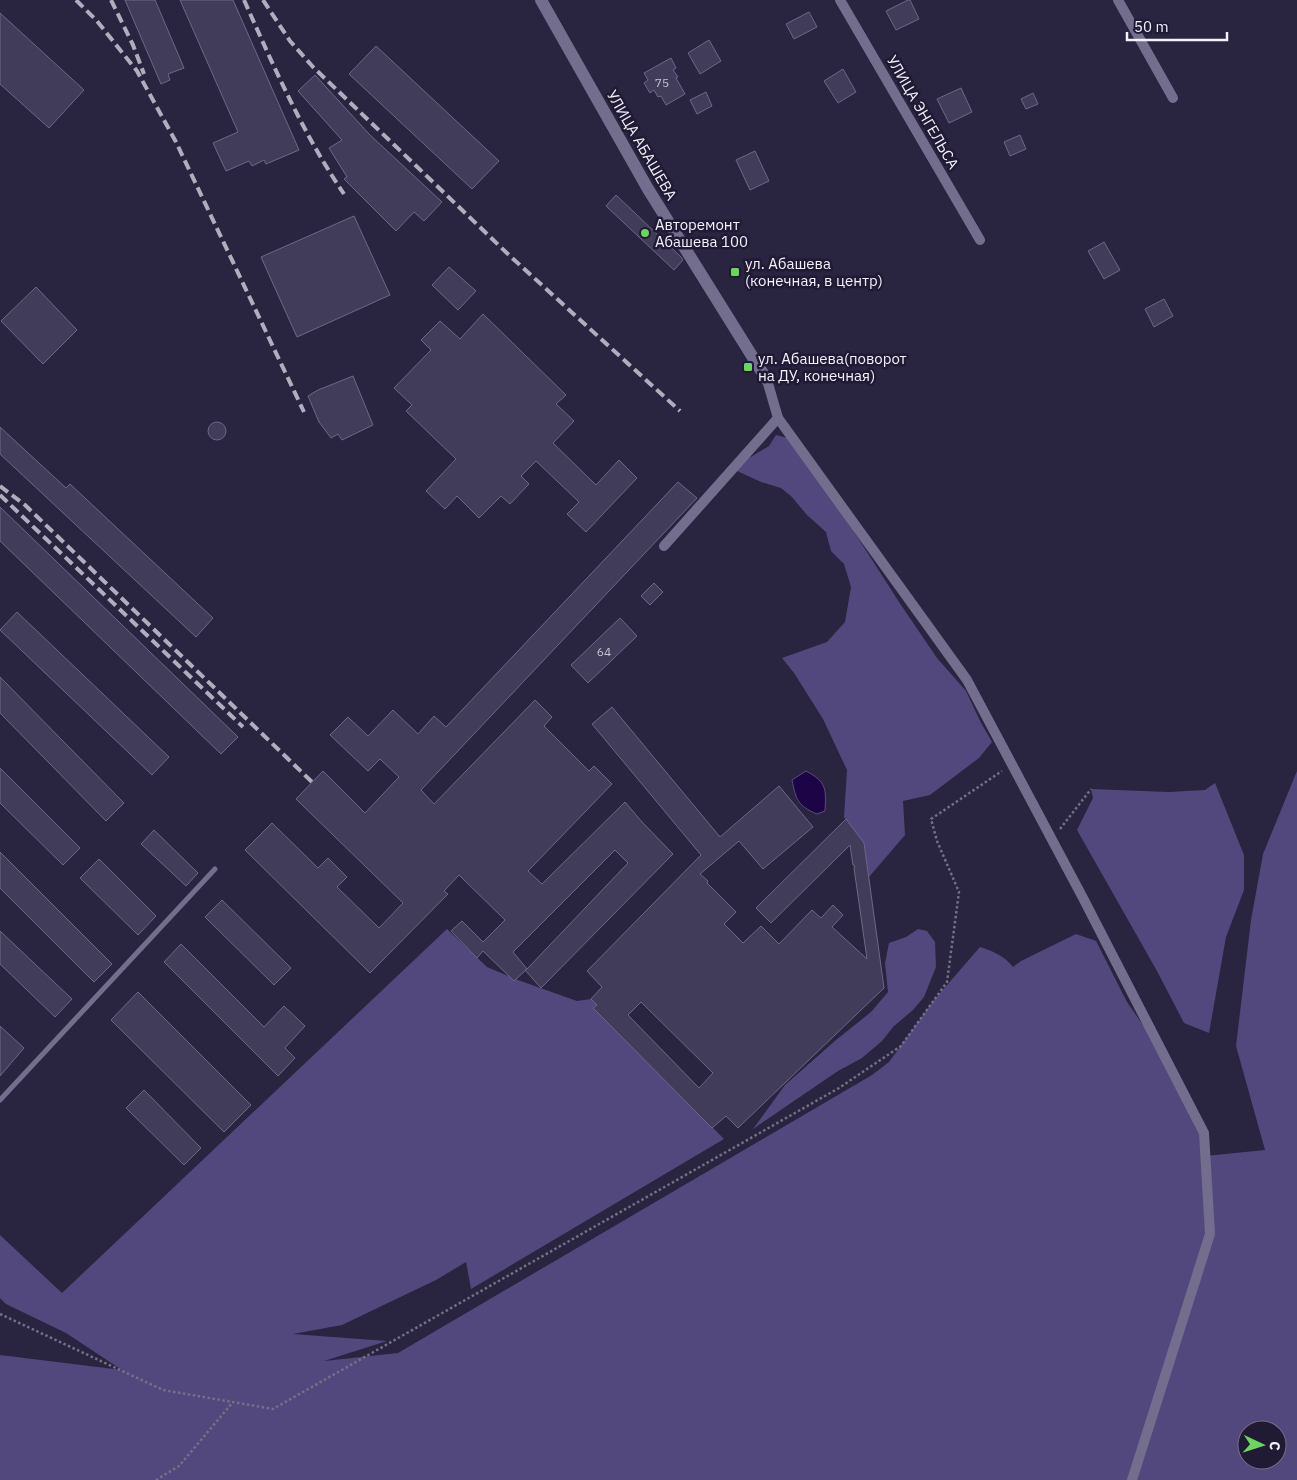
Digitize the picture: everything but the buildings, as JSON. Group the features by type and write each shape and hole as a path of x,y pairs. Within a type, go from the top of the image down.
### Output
{"street":[{"name":"УЛИЦА АБАШЕВА","path":"541,0 648,189 767,380"},
{"name":"УЛИЦА ЭНГЕЛЬСА","path":"840,0 980,240"},
{"path":"1118,0 1172,98"},
{"path":"767,380 778,418 967,680 1204,1133 1210,1234 1132,1480"},
{"path":"664,546 778,418"}],"lane":[{"path":"0,1100 215,869"}],"path":[{"path":"0,1314 164,1390 273,1409 839,1088 901,1046 947,982 958,901 959,892 937,841 931,819 1011,766"},
{"path":"1052,840 1091,789"},
{"path":"156,1480 179,1466 233,1402"}],"shaded area":[{"path":"776,435 795,440 937,658 966,691 992,742 979,758 930,795 903,801 905,835 869,877 864,843 844,817 847,770 823,719 794,673 782,658 827,642 845,622 851,587 844,564 831,551 826,532 807,515 792,497 781,488 761,482 737,471 744,461 769,446"},
{"path":"806,771 818,779 824,787 825,811 817,814 799,802 793,787 792,780"},
{"path":"1297,771 1297,1480 0,1480 0,1355 122,1370 66,1333 6,1304 0,1298 0,1235 62,1293 447,929 487,967 577,1001 591,999 597,1005 594,1008 724,1139 471,1289 466,1262 436,1280 342,1325 293,1334 387,1341 324,1361 398,1353 872,1075 889,1062 934,1000 980,947 998,954 1013,967 1021,961 1076,934 1096,941 1127,1002 1161,1051 1204,1133 1205,1156 1265,1150 1236,1046 1251,920 1263,854"},
{"path":"1215,783 1244,855 1244,890 1226,937 1209,1033 1184,1023 1157,971 1077,830 1093,798 1091,789 1169,792 1205,790"},
{"path":"918,929 927,931 935,942 936,967 924,997 913,1010 894,1026 882,1041 862,1058 838,1071 753,1129 785,1085 871,1012 888,992 885,963 889,943 906,937"}],"railway":[{"path":"76,0 97,21 137,71 176,142 304,412"},
{"path":"111,0 133,45 144,74"},
{"path":"244,0 302,124 344,194"},
{"path":"263,0 290,41 313,67 510,256 680,411"},
{"path":"0,486 25,505 312,782"},
{"path":"0,495 243,727"}],"place":[{"name":"Авторемонт Абашева 100","path":"645,233"},
{"name":"ул. Абашева (конечная, в центр)","path":"735,272"},
{"name":"ул. Абашева(поворот на ДУ, конечная)","path":"748,367"}]}
